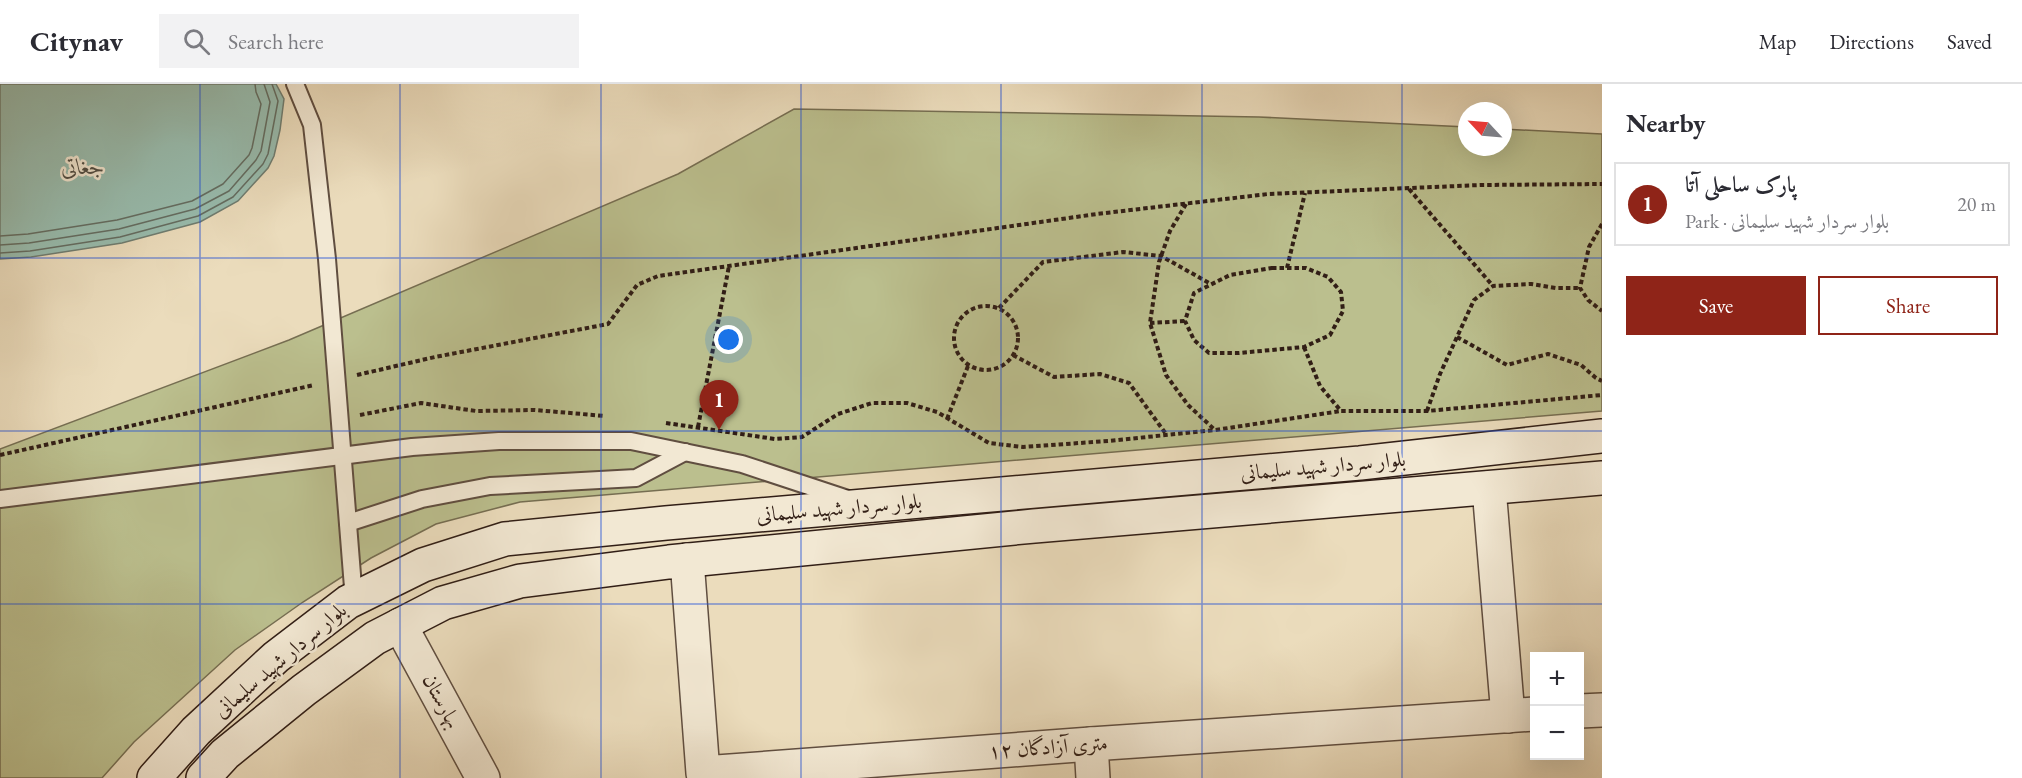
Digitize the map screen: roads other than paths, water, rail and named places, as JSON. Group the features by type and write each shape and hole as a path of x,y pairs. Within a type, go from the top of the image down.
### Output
{"main road":[{"name":"بلوار سردار شهید سلیمانی","path":"154,778 196,731 276,657 354,600 423,565 505,539 1360,463 1602,436"},
{"name":"بلوار سردار شهید سلیمانی","path":"203,778 225,754 304,690 375,638 443,603 520,581 687,560 1034,526 1602,478"},
{"path":"1490,488 1521,715"},
{"name":"۱۲ متری آزادگان","path":"687,560 703,773 1521,715"},
{"name":"بهارستان","path":"400,625 483,778"},
{"path":"1584,711 1602,710"},
{"path":"1091,744 1092,778"}],"lane":[{"path":"295,84 312,125 327,259 354,600"},
{"path":"0,499 412,447 532,441 631,441 742,464 869,506"},
{"path":"348,522 422,499 490,486 636,478 685,452"}],"water":[{"name":"جغاتی","path":"0,84 276,84 284,99 274,156 268,168 238,201 200,222 122,243 31,257 0,259"}],"place":[{"name":"پارک ساحلی آتا","path":"719,430"}]}
